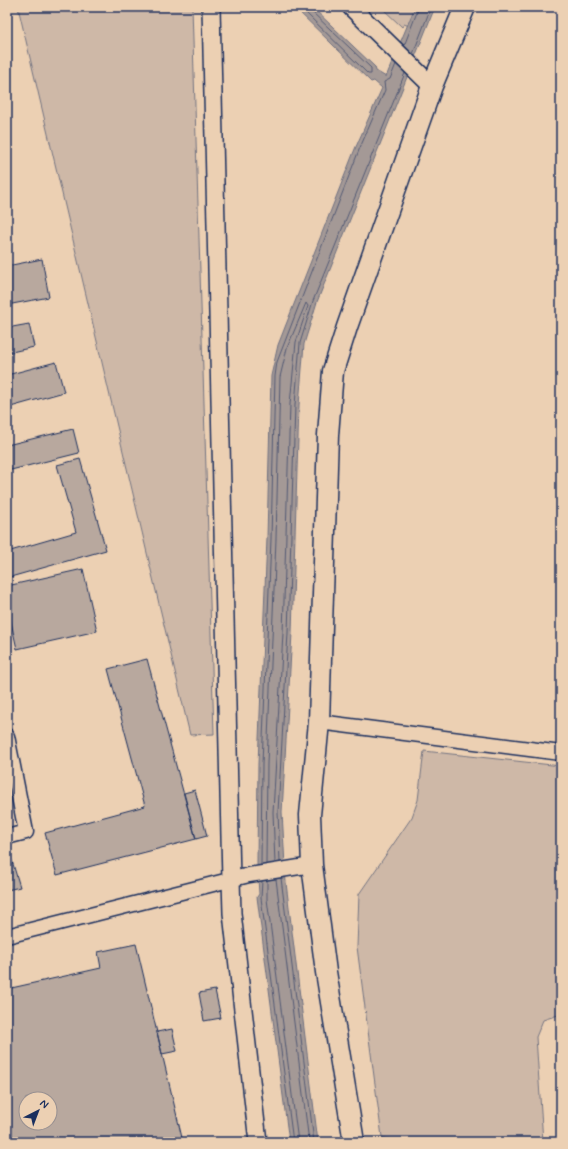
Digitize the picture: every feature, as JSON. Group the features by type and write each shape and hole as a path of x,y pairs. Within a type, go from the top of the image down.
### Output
{"main road":[{"path":"354,1142 326,972 302,866 310,815 319,722 328,436 333,371 346,328 432,86 465,7"}],"street":[{"path":"210,7 232,913 258,1142"},
{"path":"351,7 432,86"},
{"path":"319,722 561,753"},
{"path":"7,736 26,832 7,837"},
{"path":"7,936 249,875 302,866"}],"shaded area":[{"path":"18,7 192,7 214,734 190,735"},
{"path":"381,7 415,7 409,26 404,24 402,27"},
{"path":"424,751 561,766 561,1014 543,1020 536,1037 543,1142 399,1142 382,1137 357,947 359,894 412,817 418,800"}],"water":[{"path":"294,7 312,7 375,67 376,71 386,77 415,7 435,7 317,302 304,344 299,405 292,633 282,812 286,883 318,1142 289,1142 257,897 259,894 257,863 258,764 267,538 271,376 278,345 355,149 382,88 374,81 371,82"}],"building":[{"path":"42,259 49,297 7,305 7,266"},
{"path":"29,324 34,347 7,353 7,328"},
{"path":"56,362 64,392 7,408 7,375"},
{"path":"73,429 79,453 7,471 7,445"},
{"path":"80,459 106,550 7,578 7,552 76,532 57,465"},
{"path":"83,569 97,631 17,649 7,604 7,586"},
{"path":"147,659 196,839 57,875 45,833 145,806 108,669"},
{"path":"195,790 207,836 196,839 184,793"},
{"path":"7,851 9,851 20,887 7,890"},
{"path":"136,944 183,1142 7,1142 7,989 101,968 98,952"},
{"path":"215,990 221,1018 204,1021 199,993"},
{"path":"172,1029 177,1051 162,1054 157,1032"}]}
